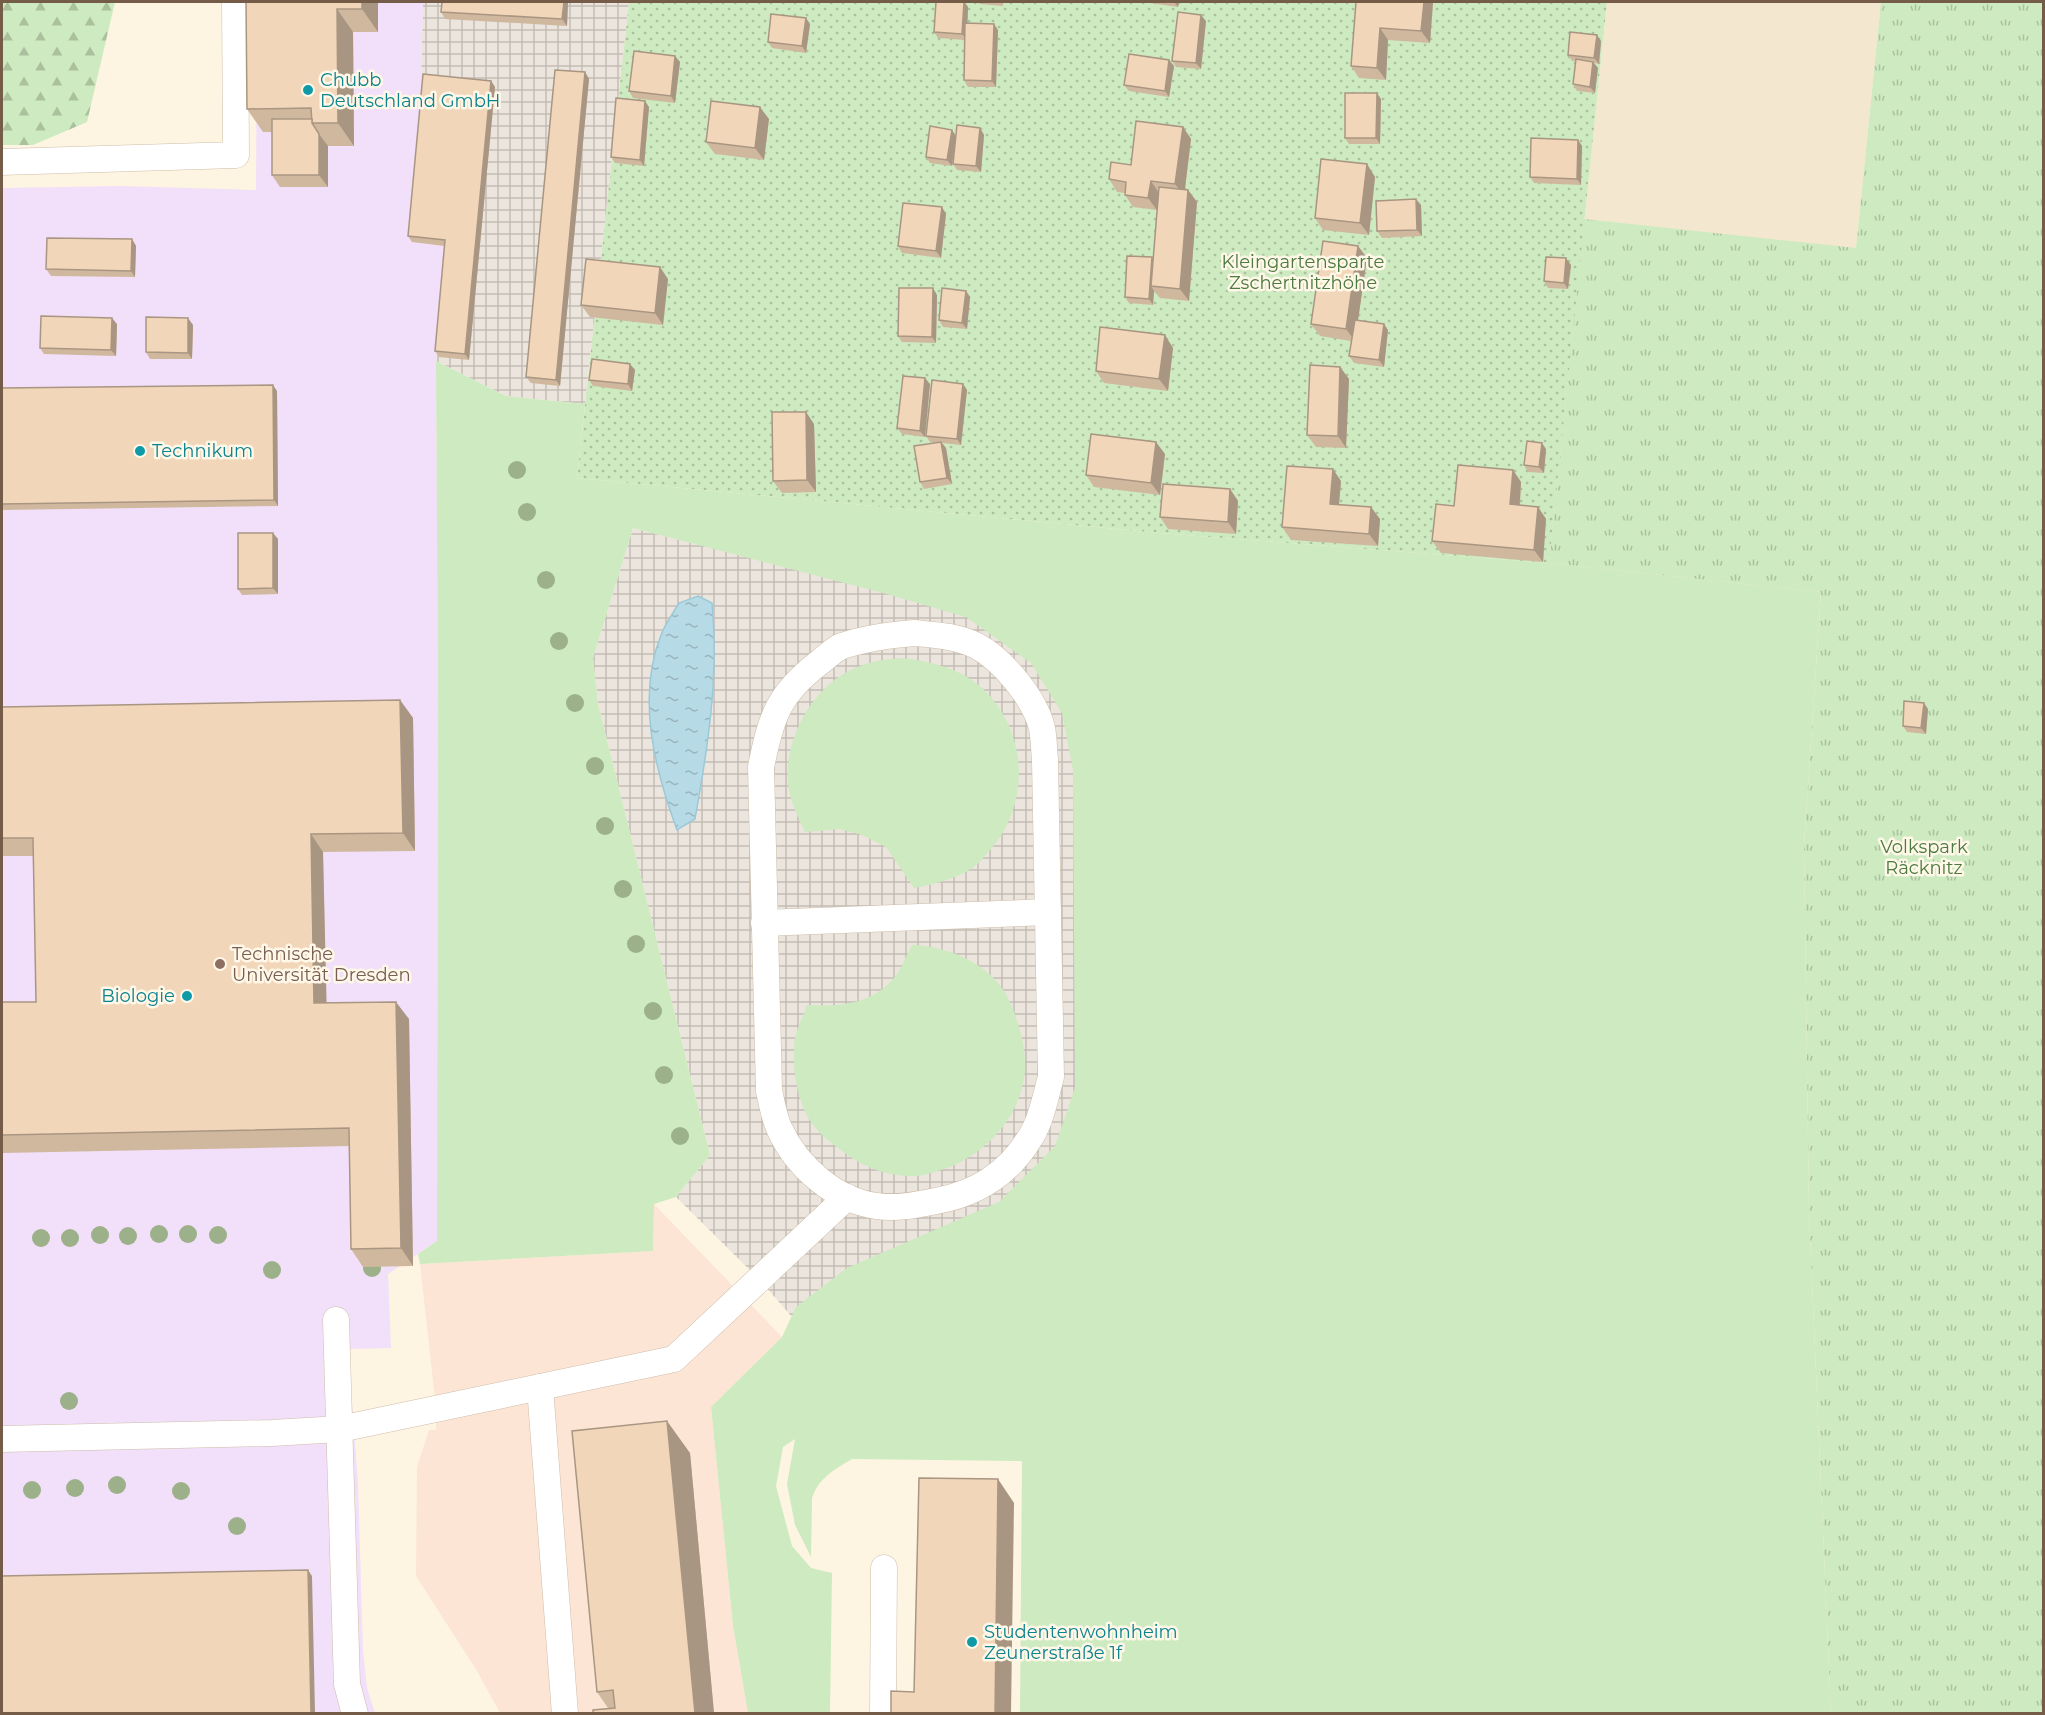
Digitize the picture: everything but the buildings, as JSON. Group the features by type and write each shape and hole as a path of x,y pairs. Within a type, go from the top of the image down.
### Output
{"lane":[{"path":"2,162 237,155 235,2"},
{"path":"914,633 948,636 977,646 1006,668 1025,693 1042,727 1045,760 1048,912 1051,1077 1042,1110 1029,1141 1008,1166 982,1187 950,1199 913,1206 876,1206 846,1197 819,1180 795,1156 779,1129 769,1091 761,767 768,730 784,696 810,670 839,647 871,637 914,633"},
{"path":"764,922 1048,912"},
{"path":"2,1439 340,1429 674,1359 846,1197"},
{"path":"336,1320 347,1684 355,1713"},
{"path":"540,1386 565,1713"},
{"path":"883,1713 884,1568"}],"shaded area":[{"name":"Technische Universität Dresden","path":"257,2 423,2 421,77 462,81 436,361 437,1241 388,1274 391,1348 348,1349 358,1483 363,1651 367,1688 375,1713 2,1713 2,188 122,186 256,190"},
{"path":"423,2 629,2 585,404 506,396 436,361 462,82 421,77"},
{"path":"1607,2 1881,2 1821,592 1549,563"},
{"path":"633,528 1087,644 1130,1162 798,1324 759,1279 676,1197 710,1155 598,704 593,658"},
{"path":"654,1204 782,1337 711,1407 733,1626 748,1713 500,1713 477,1671 416,1576 417,1467 429,1430 436,1430 436,1408 420,1264 653,1251"}],"green space":[{"path":"2,2 115,2 87,122 33,145 2,145"},
{"name":"Kleingartensparte Zschertnitzhöhe","path":"629,2 1607,2 1549,563 1159,533 577,478"},
{"name":"Volkspark Räcknitz","path":"1881,2 2043,2 2043,1713 1831,1713 1809,1213 1804,845 1821,592 1549,563 1584,219 1856,248"},
{"path":"436,361 506,396 585,404 577,478 1159,533 1549,563 1821,592 1804,845 1809,1213 1831,1713 1020,1713 1022,1461 852,1459 822,1480 814,1492 811,1557 795,1525 787,1484 795,1439 783,1447 776,1486 792,1546 811,1568 832,1573 830,1713 748,1713 733,1626 711,1407 782,1337 796,1307 847,1268 999,1202 1055,1146 1075,1088 1073,770 1062,713 1031,663 966,617 887,594 633,528 593,658 598,704 710,1155 676,1197 654,1204 653,1251 420,1264 418,1254 437,1241"},
{"path":"903,658 935,664 955,671 983,689 998,706 1009,725 1016,746 1019,768 1018,790 1013,811 1003,832 990,850 974,867 953,878 914,888 886,847 862,835 840,829 805,832 792,803 788,784 788,766 796,731 804,715 827,686 841,675 857,667 868,663"},
{"path":"912,945 958,955 986,971 1006,994 1013,1009 1025,1054 1022,1088 1016,1105 996,1135 967,1158 951,1166 917,1176 890,1174 864,1165 830,1142 814,1126 803,1107 799,1096 794,1061 796,1035 807,1005 845,1004 868,998 888,984 897,974"}],"water":[{"path":"698,596 712,603 714,657 711,711 695,819 677,830 662,783 651,734 650,684 654,659 667,623 679,603"}],"place":[{"name":"Chubb Deutschland GmbH","path":"308,90"},
{"name":"Technikum","path":"140,451"},
{"name":"Technische Universität Dresden","path":"220,964"},
{"name":"Biologie","path":"187,996"},
{"name":"Studentenwohnheim Zeunerstraße 1f","path":"972,1642"}]}
